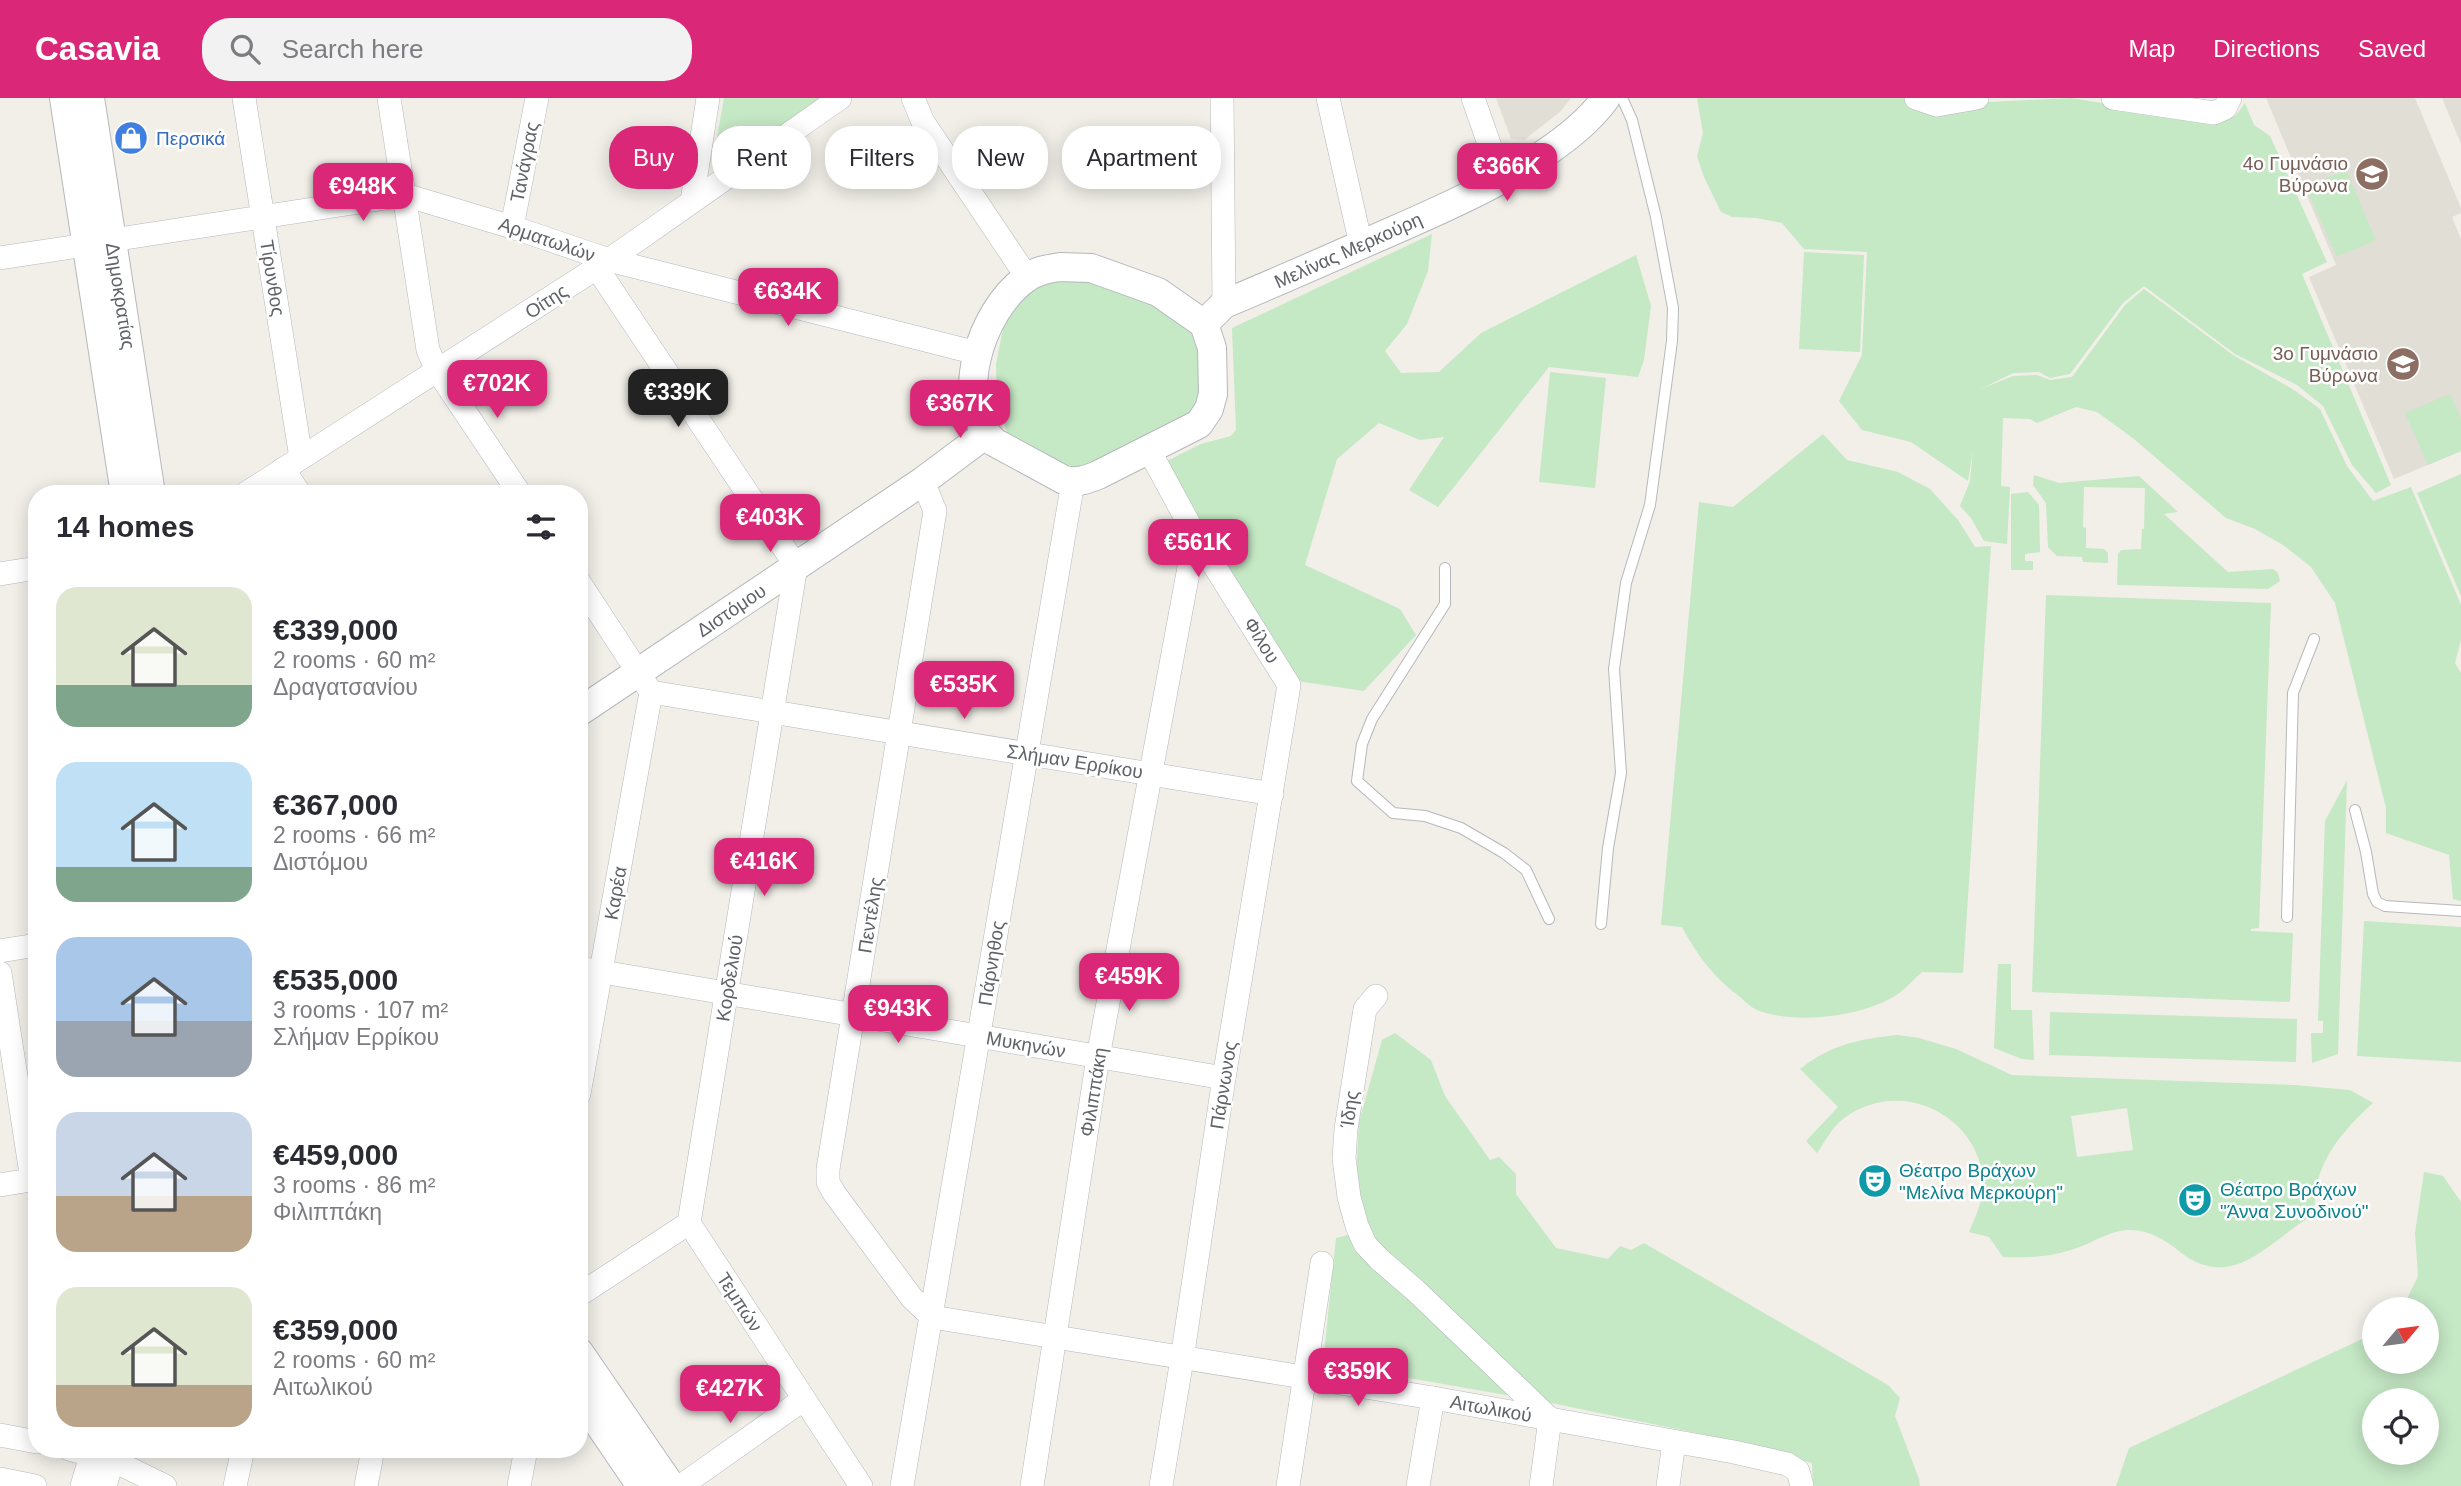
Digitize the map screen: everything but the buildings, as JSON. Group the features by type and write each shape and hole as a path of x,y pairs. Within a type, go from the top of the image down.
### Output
{"street":[{"name":"Δημοκρατίας","path":"64,98 99,242 149,485"},
{"name":"Δημοκρατίας","path":"90,98 99,242 124,485"},
{"name":"Τίρυνθος","path":"244,98 263,216 292,463"},
{"path":"389,98 428,350 437,370 514,485"},
{"name":"Τανάγρας","path":"512,227 537,98"},
{"path":"692,201 708,98"},
{"name":"Οίτης","path":"259,485 603,264 841,98"},
{"path":"913,98 923,122 1027,277"},
{"path":"1204,324 1224,304 1222,98"},
{"path":"1328,98 1361,245"},
{"path":"1474,98 1501,178"},
{"name":"Μελίνας Μερκούρη","path":"1224,304 1437,212 1501,178 1563,141 1593,117 1606,98"},
{"path":"1916,98 1937,105 1977,98"},
{"path":"2113,98 2214,113 2225,104"},
{"name":"Αρματωλών","path":"0,258 405,195 512,227 603,264 977,353"},
{"path":"603,264 796,566"},
{"path":"1060,267 1091,268 1158,292 1204,324 1212,348 1213,394 1209,409 1199,424 1086,481 1064,481 995,442 986,434 976,413 974,374 982,338 1002,302 1027,277 1043,270 1060,267"},
{"name":"Διστόμου","path":"588,708 645,682 796,566 923,481 986,434"},
{"name":"Φίλου","path":"1149,450 1195,535 1289,685"},
{"path":"292,463 298,485"},
{"name":"Πεντέλης","path":"923,481 935,512 828,1182 912,1298 932,1317"},
{"name":"Πάρνηθος","path":"902,1486 1073,482"},
{"name":"Φιλιππάκη","path":"1031,1486 1098,1057 1195,535"},
{"name":"Κορδελιού","path":"688,1223 796,566"},
{"path":"0,574 28,569"},
{"path":"588,596 645,682"},
{"name":"Σλήμαν Ερρίκου","path":"645,682 772,712 1272,794"},
{"name":"Καρέα","path":"588,992 590,969 645,682"},
{"name":"Πάρνωνος","path":"1161,1486 1224,1078 1289,685"},
{"path":"0,951 28,946"},
{"name":"Μυκηνών","path":"590,969 1224,1078"},
{"path":"0,973 28,1143"},
{"name":"Ίδης","path":"1376,996 1365,1009 1346,1129 1346,1179 1357,1226 1365,1244 1379,1259 1550,1419"},
{"path":"0,1185 28,1180"},
{"path":"588,1289 688,1223"},
{"name":"Τεμπών","path":"688,1223 861,1486"},
{"path":"1288,1486 1322,1263"},
{"name":"Αιτωλικού","path":"932,1317 1550,1419 1787,1464 1800,1478"},
{"path":"588,1365 671,1486"},
{"path":"1418,1486 1433,1398"},
{"path":"681,1486 804,1399"},
{"path":"588,1408 641,1486"},
{"path":"1541,1486 1550,1419"},
{"path":"0,1434 28,1440"},
{"path":"1668,1486 1674,1442"},
{"path":"82,1486 94,1458"},
{"path":"97,1458 104,1486"},
{"path":"108,1458 165,1486"},
{"path":"235,1486 241,1458"},
{"path":"366,1486 371,1458"},
{"path":"519,1486 524,1458"},
{"path":"0,1479 35,1486"}],"lane":[{"path":"1601,924 1608,848 1621,773 1614,669 1626,583 1650,505 1672,341 1673,308 1653,205 1632,120 1622,98"},
{"path":"1446,568 1445,604 1372,719 1362,744 1357,781 1393,813 1425,816 1461,828 1504,853 1526,870 1549,919"},
{"path":"2287,917 2293,693 2314,639"},
{"path":"2354,810 2377,902 2385,906 2461,911"}],"shaded area":[{"path":"1496,98 1571,98 1561,111 1524,140 1511,139"},
{"path":"2266,98 2415,98 2461,208 2461,213 2452,217 2461,239 2461,451 2394,479 2309,277 2336,265"},
{"path":"2442,98 2461,98 2461,144"}],"green space":[{"path":"724,98 825,98 784,126 719,126"},
{"path":"1697,98 1903,98 1917,110 1933,112 1988,102 2071,98 2212,121 2232,118 2245,103 2254,125 2270,136 2327,262 2302,274 2391,485 2376,493 2352,465 2323,406 2297,385 2235,354 2144,286 2123,303 2070,374 2050,378 2039,372 2013,373 1981,389 2013,376 2037,375 2050,380 2072,377 2125,305 2144,289 2233,355 2294,390 2320,409 2347,466 2373,501 2411,487 2461,605 2461,640 2455,663 2461,673 2461,901 2453,899 2449,855 2386,833 2386,808 2335,603 2311,567 2283,545 2255,529 2226,518 2134,439 2097,412 2076,407 2037,423 2030,419 2003,418 2001,486 2010,487 2007,544 1984,541 1971,518 1960,506 1970,481 1973,450 1968,481 1911,442 1862,430 1839,401 1862,355 1867,252 1804,249 1782,223 1732,217 1721,212 1697,156 1703,133"},
{"path":"2346,170 2376,240 2337,257 2306,187"},
{"path":"1432,234 1428,271 1407,324 1385,351 1401,373 1439,372 1481,333 1636,255 1651,306 1644,360 1638,377 1549,367 1438,507 1409,490 1444,437 1420,440 1379,423 1337,459 1305,565 1400,609 1416,635 1364,691 1297,681 1260,624 1165,462 1201,444 1231,436 1236,430 1232,328"},
{"path":"1804,252 1864,255 1860,352 1799,349"},
{"path":"1059,279 1096,280 1151,296 1197,332 1203,408 1085,471 1067,468 1024,449 1007,432 997,402 996,364 1004,324 1029,288"},
{"path":"1550,372 1606,378 1595,488 1539,482"},
{"path":"2450,394 2461,418 2461,451 2428,465 2405,413"},
{"path":"1823,434 1847,460 1898,472 1930,489 1958,520 1975,547 1991,546 1963,973 1922,972 1898,994 1884,1002 1848,1013 1809,1018 1773,1015 1750,1006 1714,974 1682,927 1661,925 1699,502 1733,507"},
{"path":"2461,474 2461,596 2417,493"},
{"path":"2034,475 2059,483 2139,476 2178,512 2164,514 2228,572 2273,569 2278,573 2280,581 2268,589 2117,585 2118,554 2121,550 2141,549 2145,488 2084,487 2083,527 2086,528 2086,548 2104,549 2108,553 2108,563 2083,562 2082,557 2057,556 2048,547 2046,503 2033,485"},
{"path":"2028,492 2039,505 2040,552 2025,554 2025,561 2033,561 2033,570 2011,570 2011,494"},
{"path":"2046,595 2271,603 2259,928 2251,931 2293,933 2290,1002 2032,992"},
{"path":"2347,780 2338,1054 2312,1063 2311,1033 2323,1033 2323,1021 2318,1021 2325,821"},
{"path":"2364,921 2461,927 2461,1062 2357,1056"},
{"path":"1998,964 2011,964 2011,1010 2032,1010 2034,1060 2022,1059 1994,1048"},
{"path":"2050,1012 2297,1019 2296,1062 2049,1055"},
{"path":"1395,1033 1431,1060 1445,1096 1490,1160 1499,1157 1516,1174 1516,1194 1556,1248 1608,1259 1620,1246 1631,1250 1644,1243 1888,1385 1900,1398 1895,1416 1920,1486 1813,1486 1812,1463 1711,1436 1551,1403 1323,1363 1336,1238 1367,1230 1356,1179 1359,1122 1382,1040"},
{"path":"1897,1035 1919,1038 1956,1049 2012,1075 2294,1085 2350,1090 2373,1103 2349,1126 2330,1152 2318,1181 2315,1214 2267,1248 2235,1265 2218,1267 2199,1263 2156,1236 2135,1230 2115,1232 2053,1255 2003,1257 1989,1237 1969,1232 1982,1198 1983,1176 1976,1153 1964,1133 1948,1118 1929,1107 1886,1101 1864,1107 1839,1122 1817,1153 1806,1141 1838,1107 1800,1069 1834,1049","holes":["2127,1108 2133,1150 2077,1157 2071,1116"]},
{"path":"2424,1172 2443,1176 2461,1202 2461,1486 2116,1486 2129,1448 2362,1339 2362,1374 2440,1374 2440,1297 2408,1297 2418,1276 2415,1233"}],"place":[{"name":"Περσικά","path":"131,138"},
{"name":"4ο Γυμνάσιο Βύρωνα","path":"2372,174"},
{"name":"3ο Γυμνάσιο Βύρωνα","path":"2403,364"},
{"name":"Θέατρο Βράχων \"Μελίνα Μερκούρη\"","path":"1875,1181"},
{"name":"Θέατρο Βράχων \"Άννα Συνοδινού\"","path":"2195,1200"}]}
